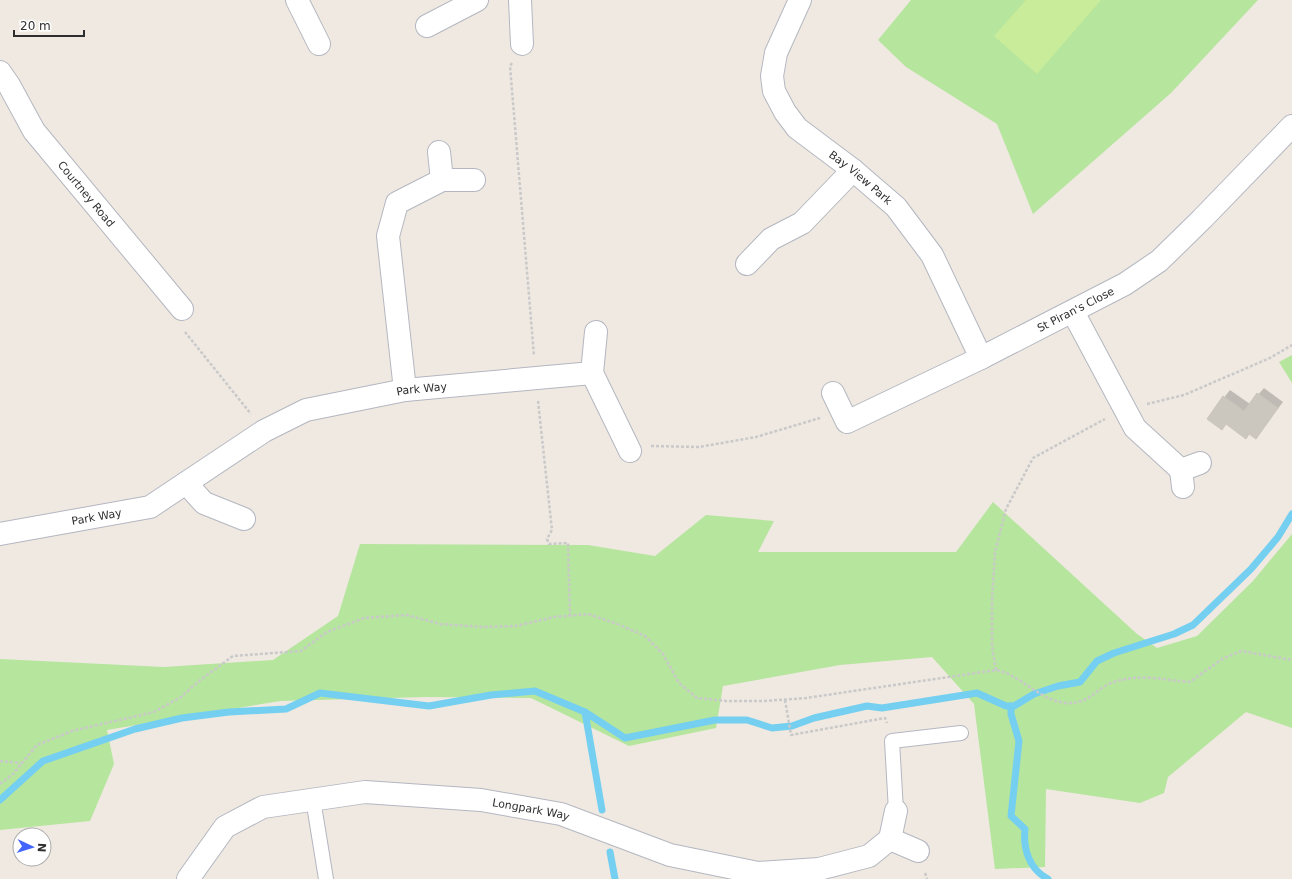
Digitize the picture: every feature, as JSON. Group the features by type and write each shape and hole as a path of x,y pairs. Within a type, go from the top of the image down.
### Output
{"street":[{"path":"297,0 320,44"},
{"path":"427,26 477,0"},
{"path":"520,0 522,44"},
{"name":"Bay View Park","path":"800,0 776,53 772,76 774,91 785,112 798,128 853,170 896,207 932,255 980,358"},
{"name":"Courtney Road","path":"0,72 34,130 182,309"},
{"name":"St Piran's Close","path":"837,402 847,422 1073,312 1125,284 1158,261 1202,219 1292,126"},
{"path":"439,152 442,180"},
{"path":"747,264 771,239 802,223 853,170"},
{"path":"405,390 388,236 397,203 442,180 474,180"},
{"path":"1073,312 1135,428 1188,474"},
{"path":"596,332 592,373 630,451"},
{"name":"Park Way","path":"0,534 150,507 264,431 306,410 405,390 592,373"},
{"path":"186,483 204,503 244,519"},
{"name":"Longpark Way","path":"188,879 225,827 263,807 365,792 481,800 561,814 670,855 758,873 819,869 869,856 890,839"},
{"path":"896,811 890,839 918,851"}],"lane":[{"path":"896,811 892,741 961,733"},
{"path":"313,799 326,879"}],"path":[{"path":"522,44 510,66 535,378 552,530 547,539 549,544 568,543 570,616"},
{"path":"182,309 177,322 264,431"},
{"path":"996,670 992,646 992,594 995,552 1006,509 1034,458 1125,408 1184,395 1270,358 1292,345"},
{"path":"630,451 646,446 699,447 756,437 837,402"},
{"path":"0,784 13,774 37,745 72,731 154,712 181,697 199,681 233,656 302,651 327,632 364,618 407,615 440,624 482,627 516,626 554,617 588,614 620,624 645,636 663,654 679,683 697,698 734,701 785,700 996,670 1007,672 1047,697 1068,703 1086,700 1113,682 1144,676 1190,682 1222,659 1241,651 1292,660"},
{"path":"785,700 791,735 885,718 892,741"},
{"path":"0,761 21,763"}],"green space":[{"path":"911,0 1258,0 1171,93 1033,214 997,124 906,67 878,40"},
{"path":"1026,0 1101,0 1037,74 994,36"},
{"path":"1292,355 1292,383 1279,362"},
{"path":"993,502 1137,634 1157,648 1197,636 1253,581 1292,534 1292,728 1246,712 1168,777 1164,793 1140,803 1046,789 1045,867 995,869 974,704 932,657 840,665 723,686 716,728 629,746 531,698 426,697 280,701 107,730 114,764 90,821 30,827 12,827 12,829 0,830 0,659 164,667 273,660 338,616 360,544 588,545 655,556 706,515 774,521 758,552 956,552"}],"building":[{"path":"1257,393 1278,408 1256,439 1249,434 1246,439 1226,424 1222,430 1207,419 1223,396 1244,411"}],"waterway":[{"path":"0,800 43,761 135,729 182,718 229,712 286,709 320,693 429,706 491,695 535,691 585,712 625,738 715,720 747,720 772,728 792,726 814,718 867,706 882,708 977,693 1006,706 1014,706 1034,694 1058,686 1080,682 1097,661 1114,653 1174,634 1193,625 1251,569 1278,537 1292,514"},
{"path":"1011,706 1011,714 1019,741 1011,816 1025,829 1026,851 1032,864 1041,875 1048,879"},
{"path":"585,712 602,810"},
{"path":"610,852 615,879"}]}
